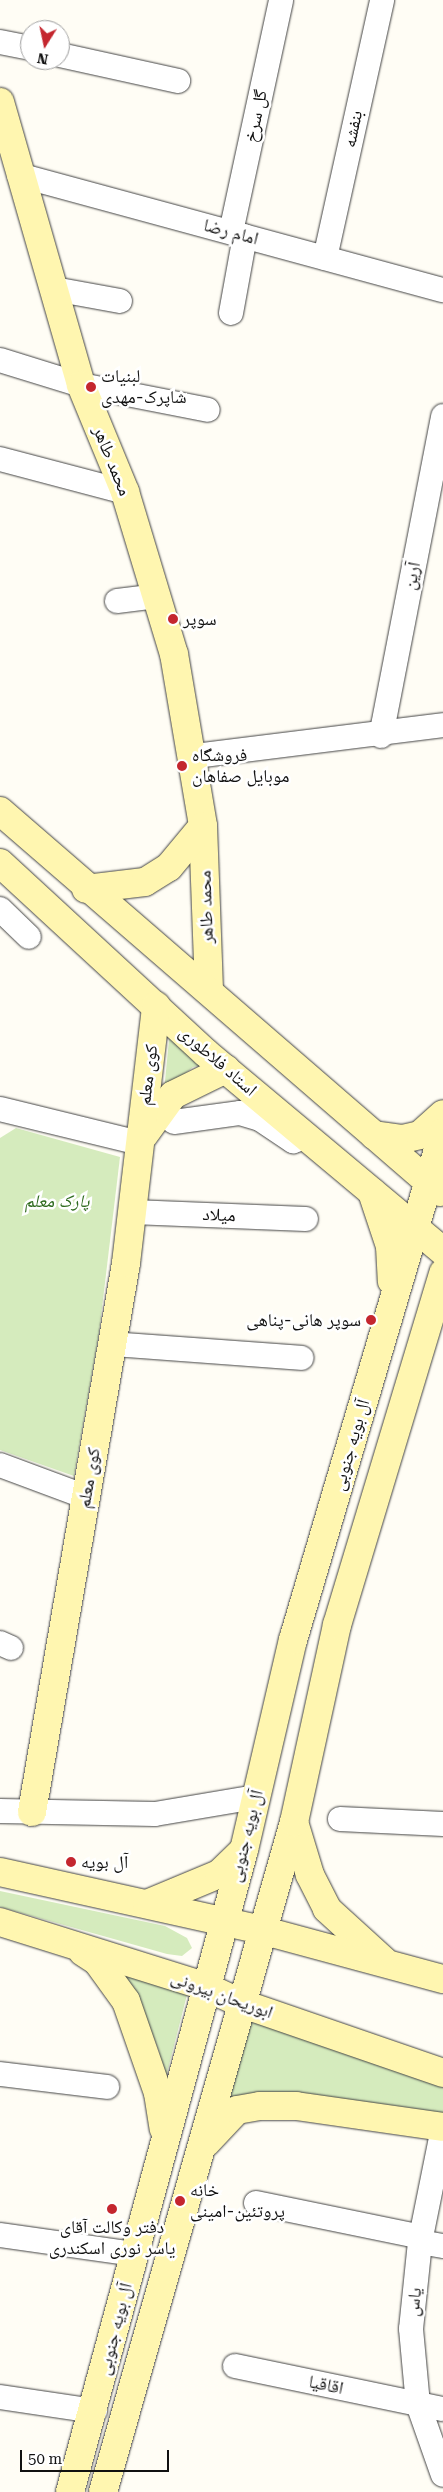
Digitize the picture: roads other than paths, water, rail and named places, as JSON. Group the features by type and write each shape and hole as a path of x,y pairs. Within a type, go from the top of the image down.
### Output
{"main road":[{"name":"محمد طاهر","path":"0,102 19,175 81,385 125,492 174,654 195,756 203,826 209,989"},
{"path":"0,811 86,889 209,989 436,1189"},
{"name":"محمد طاهر","path":"86,889 144,882 169,867 203,826"},
{"name":"استاد فلاطوری","path":"0,863 226,1069 443,1251"},
{"name":"کوی معلم","path":"32,1812 112,1344 132,1212 156,1006"},
{"name":"کوی معلم","path":"140,1143 173,1095 226,1069"},
{"path":"374,1135 403,1139 420,1135 443,1114"},
{"name":"آل بویه جنوبی","path":"70,2492 95,2411 204,1986 244,1850 293,1640 415,1228 436,1189 443,1133"},
{"path":"371,1191 390,1246 393,1302"},
{"name":"آل بویه جنوبی","path":"103,2492 240,2003 294,1822 337,1625 443,1273"},
{"path":"420,1349 443,1327"},
{"path":"346,1462 383,1472"},
{"path":"294,1822 310,1875 327,1909 389,1965"},
{"path":"147,1904 219,1874 244,1850"},
{"path":"0,1872 261,1930 443,1979"},
{"name":"ابوریحان بیرونی","path":"0,1922 76,1948 204,1986 240,2003 443,2073"},
{"path":"76,1948 97,1961 126,2001 158,2093 165,2138"},
{"path":"200,2150 219,2124 238,2110 260,2106 296,2106 443,2128"}],"street":[{"name":"گل سرخ","path":"231,313 238,234 281,0"},
{"name":"بنفشه","path":"324,258 382,0"},
{"path":"0,42 20,46"},
{"path":"70,57 178,81"},
{"name":"امام رضا","path":"19,175 443,290"},
{"path":"54,289 120,301"},
{"path":"0,360 81,385 208,410"},
{"name":"آرین","path":"381,736 437,480 443,416"},
{"path":"0,459 125,492"},
{"path":"117,601 157,596"},
{"path":"195,756 381,736 443,725"},
{"path":"0,909 29,937"},
{"path":"0,1109 140,1143"},
{"path":"174,1122 240,1113 260,1119 293,1141 307,1137"},
{"name":"میلاد","path":"132,1212 306,1219"},
{"path":"112,1344 301,1358"},
{"path":"0,1465 86,1497"},
{"path":"0,1811 155,1814 256,1797"},
{"path":"340,1819 443,1824"},
{"path":"0,2074 107,2087"},
{"name":"یاس","path":"443,2128 420,2239 411,2329 418,2404 443,2475"},
{"path":"256,2203 420,2239 443,2246"},
{"path":"0,2235 134,2254"},
{"name":"اقاقیا","path":"235,2366 443,2409"},
{"path":"0,2397 95,2411"}],"place":[{"name":"لبنیات شاپرک-مهدی","path":"91,387"},
{"name":"سوپر","path":"173,619"},
{"name":"فروشگاه موبایل صفاهان","path":"182,766"},
{"name":"سوپر هانی-پناهی","path":"371,1320"},
{"name":"آل بویه","path":"71,1862"},
{"name":"خانه پروتئین-امینی","path":"180,2201"},
{"name":"دفتر وکالت آقای یاسر نوری اسکندری","path":"112,2209"}],"park label":[{"name":"پارک معلم","path":"57,1201"}]}
